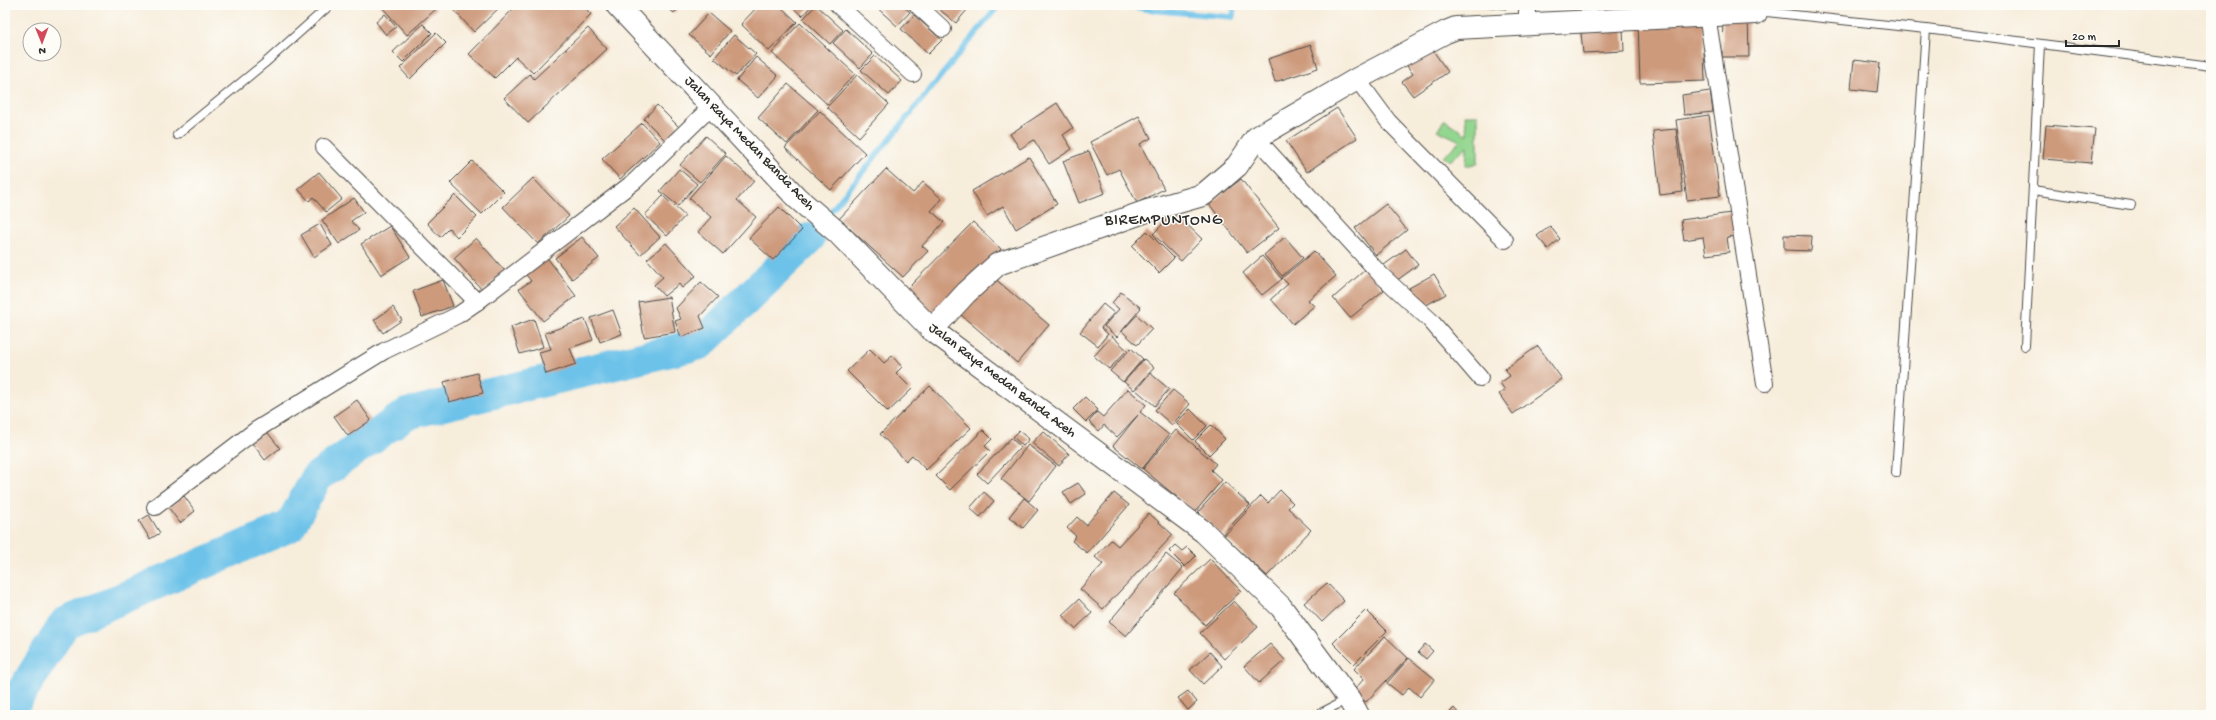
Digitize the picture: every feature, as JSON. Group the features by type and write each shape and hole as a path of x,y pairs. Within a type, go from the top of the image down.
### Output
{"main road":[{"name":"Jalan Raya Medan Banda Aceh","path":"617,5 797,198 837,232 932,330 1204,532 1281,607 1353,707"},
{"path":"932,330 966,293 998,264 1147,211 1203,195 1237,166 1256,138 1357,79 1456,28 1527,15 1669,11 1707,15 1758,8"}],"street":[{"path":"838,5 912,74"},
{"path":"917,5 943,29"},
{"path":"1707,15 1765,383"},
{"path":"1357,79 1388,121 1505,240"},
{"path":"155,507 256,430 384,351 458,315 477,302 635,181 712,106"},
{"path":"1256,138 1380,274 1430,320 1480,378"},
{"path":"324,147 477,302"}],"lane":[{"path":"177,135 265,63 330,5"},
{"path":"1758,8 2211,66"},
{"path":"1896,473 1926,29"},
{"path":"2026,346 2040,44"},
{"path":"2033,190 2132,205"},
{"path":"1317,715 1353,707"}],"green space":[{"path":"1465,115 1478,115 1478,163 1466,166 1467,146 1450,161 1443,157 1460,141 1437,130 1445,120 1467,135"}],"building":[{"path":"380,5 432,5 436,9 407,35"},
{"path":"457,5 502,5 474,32 453,9"},
{"path":"517,5 582,5 591,14 533,73 516,57 495,78 469,54"},
{"path":"664,5 681,5 674,13"},
{"path":"759,5 779,5 797,22 769,51 741,24"},
{"path":"790,5 812,5 802,16"},
{"path":"816,5 843,30 830,44 803,19"},
{"path":"874,5 902,5 910,12 897,26"},
{"path":"934,5 962,5 967,10 956,23"},
{"path":"1506,5 1506,9 1482,6"},
{"path":"709,13 730,31 711,54 689,35"},
{"path":"385,14 396,27 386,35 376,22"},
{"path":"1748,14 1749,57 1722,57 1723,17"},
{"path":"914,15 942,40 928,54 901,29"},
{"path":"1703,21 1705,81 1640,83 1638,23"},
{"path":"800,23 855,74 827,104 772,53"},
{"path":"423,24 432,33 403,62 393,52"},
{"path":"588,28 607,49 528,123 504,98 530,74 534,79"},
{"path":"846,29 873,54 860,68 833,43"},
{"path":"1623,30 1624,51 1583,53 1581,33"},
{"path":"436,33 446,43 410,79 400,68"},
{"path":"734,35 756,54 736,76 714,58"},
{"path":"1427,42 1448,72 1413,96 1402,82 1413,74 1402,59"},
{"path":"1311,45 1318,68 1275,82 1268,59"},
{"path":"875,56 902,81 889,95 861,70"},
{"path":"756,57 778,76 758,98 737,80"},
{"path":"1854,60 1880,63 1877,92 1851,89"},
{"path":"857,75 889,104 859,137 827,107"},
{"path":"788,84 818,110 787,144 758,118"},
{"path":"1710,91 1713,112 1684,115 1682,95"},
{"path":"1057,103 1073,128 1063,135 1072,149 1049,164 1034,140 1020,149 1010,134"},
{"path":"657,105 680,128 666,141 644,119"},
{"path":"1337,108 1357,138 1307,172 1286,141"},
{"path":"820,111 865,153 831,190 785,148"},
{"path":"1709,115 1720,196 1687,200 1676,120"},
{"path":"1139,116 1151,138 1140,144 1164,189 1137,203 1119,169 1107,175 1090,142"},
{"path":"642,123 660,142 620,179 602,159"},
{"path":"2046,125 2095,129 2091,163 2043,159"},
{"path":"1676,129 1683,192 1660,195 1653,131"},
{"path":"706,136 726,154 700,182 680,165"},
{"path":"1089,151 1105,193 1079,203 1063,161"},
{"path":"726,156 754,181 737,200 756,217 723,254 698,232 711,217 689,198"},
{"path":"1029,157 1057,204 1016,229 1003,206 987,216 972,191"},
{"path":"472,161 504,192 482,214 450,183"},
{"path":"679,169 697,184 678,206 660,191"},
{"path":"886,169 913,193 923,182 942,199 931,211 944,222 922,246 928,251 903,277 839,219"},
{"path":"319,172 342,199 326,212 313,197 309,201 298,189"},
{"path":"533,178 569,216 538,244 503,207"},
{"path":"1241,179 1279,228 1247,253 1209,204"},
{"path":"455,195 477,217 457,237 449,228 440,237 427,223"},
{"path":"663,196 685,216 667,236 645,215"},
{"path":"354,198 364,212 351,221 359,230 339,244 322,220"},
{"path":"1386,204 1407,230 1376,255 1355,228"},
{"path":"779,207 802,230 773,260 749,238"},
{"path":"634,208 660,237 640,255 614,226"},
{"path":"1174,212 1202,239 1181,261 1153,234"},
{"path":"1731,213 1735,236 1727,237 1729,252 1706,255 1703,237 1684,240 1681,220"},
{"path":"973,222 1001,249 932,320 903,293"},
{"path":"320,224 332,245 314,257 301,235"},
{"path":"390,226 410,257 381,275 361,244"},
{"path":"1550,226 1560,239 1548,249 1537,236"},
{"path":"1147,231 1174,258 1159,273 1132,246"},
{"path":"1784,235 1812,236 1811,251 1784,250"},
{"path":"582,237 599,258 572,279 555,258"},
{"path":"1285,237 1303,258 1282,276 1264,255"},
{"path":"476,238 505,271 483,291 454,258"},
{"path":"666,243 696,276 682,288 679,284 664,296 654,285 663,277 647,259"},
{"path":"1406,249 1418,265 1396,281 1384,265"},
{"path":"1314,251 1336,276 1308,300 1314,306 1293,324 1271,299 1288,284 1282,278"},
{"path":"545,255 576,296 543,321 519,289 531,281 523,271"},
{"path":"1262,256 1282,279 1262,295 1243,273"},
{"path":"1366,269 1384,290 1350,318 1333,298"},
{"path":"1434,274 1446,294 1421,308 1409,288"},
{"path":"993,277 1049,325 1017,363 961,315"},
{"path":"443,280 453,306 422,317 413,291"},
{"path":"701,282 718,297 700,316 705,328 681,337 675,321 681,319 676,308"},
{"path":"1121,292 1141,308 1117,337 1104,326 1119,309 1112,303"},
{"path":"669,297 675,332 644,337 638,302"},
{"path":"1103,304 1114,313 1101,328 1108,334 1098,346 1080,332"},
{"path":"393,307 402,320 383,333 374,320"},
{"path":"613,310 622,334 600,342 591,318"},
{"path":"1137,315 1152,329 1137,345 1122,331"},
{"path":"534,319 543,347 520,354 511,327"},
{"path":"585,319 593,340 570,348 576,364 546,374 539,352 551,349 545,333"},
{"path":"1112,336 1127,350 1109,369 1094,356"},
{"path":"1538,346 1562,379 1513,414 1499,394 1505,390 1500,383 1510,376 1505,369"},
{"path":"1131,348 1143,359 1123,382 1110,371"},
{"path":"870,349 884,363 892,356 902,367 896,373 912,389 888,412 847,371"},
{"path":"1144,359 1154,368 1134,390 1124,382"},
{"path":"477,373 483,393 449,402 444,382"},
{"path":"1150,373 1169,389 1155,406 1136,390"},
{"path":"930,386 971,428 926,470 912,455 906,461 880,434"},
{"path":"1128,389 1146,405 1140,412 1169,435 1142,469 1113,446 1138,415 1117,437 1104,425 1099,431 1089,422 1097,412 1103,417"},
{"path":"1173,390 1190,404 1172,425 1155,410"},
{"path":"1085,397 1098,410 1086,422 1073,409"},
{"path":"357,400 371,420 348,436 334,416"},
{"path":"1190,409 1207,426 1193,440 1176,423"},
{"path":"1211,425 1225,439 1209,455 1195,441"},
{"path":"264,428 280,448 265,460 249,439"},
{"path":"983,430 992,439 985,446 990,451 950,490 936,476"},
{"path":"1176,430 1216,464 1211,470 1222,480 1195,512 1143,469"},
{"path":"1019,431 1029,439 1023,446 1013,437"},
{"path":"1043,431 1069,454 1059,466 1032,443"},
{"path":"1011,438 1021,447 987,483 977,474"},
{"path":"1028,445 1056,466 1029,501 1001,479"},
{"path":"1225,482 1250,505 1222,535 1198,512"},
{"path":"1078,483 1086,494 1071,504 1063,492"},
{"path":"1280,490 1293,503 1288,508 1311,530 1267,576 1224,536 1261,496 1268,503"},
{"path":"984,492 994,501 980,517 970,508"},
{"path":"1114,493 1129,505 1087,553 1072,541 1076,536 1067,528 1077,517 1086,525"},
{"path":"184,496 195,511 180,523 168,507"},
{"path":"1024,498 1038,510 1023,528 1009,517"},
{"path":"1149,513 1173,535 1103,609 1080,589 1103,564 1095,557 1111,540 1118,546"},
{"path":"149,515 160,533 150,539 139,521"},
{"path":"1175,545 1182,551 1187,547 1196,556 1185,567 1169,551"},
{"path":"1166,554 1183,568 1126,636 1109,622"},
{"path":"1210,559 1241,591 1205,625 1174,593"},
{"path":"1327,583 1344,601 1322,622 1304,603"},
{"path":"1079,599 1092,613 1075,629 1062,615"},
{"path":"1234,601 1258,627 1224,659 1200,633"},
{"path":"1366,610 1387,631 1354,664 1333,643"},
{"path":"1385,636 1408,658 1366,702 1353,691 1364,679 1354,669"},
{"path":"1270,644 1285,660 1259,683 1244,666"},
{"path":"1425,644 1433,651 1426,659 1418,652"},
{"path":"1210,652 1222,666 1203,684 1190,670"},
{"path":"1409,658 1435,679 1420,697 1409,687 1402,695 1387,683"},
{"path":"1188,691 1197,702 1188,710 1178,698"},
{"path":"1454,708 1460,715 1447,715"}],"waterway":[{"path":"826,217 999,5"},
{"path":"1126,5 1150,10 1233,17 1234,5"},
{"path":"809,239 821,224"},
{"path":"7,715 65,623 290,526 317,477 406,414 700,344 809,239"}],"district":[{"name":"BIREMPUNTONG","path":"1164,221"}]}
